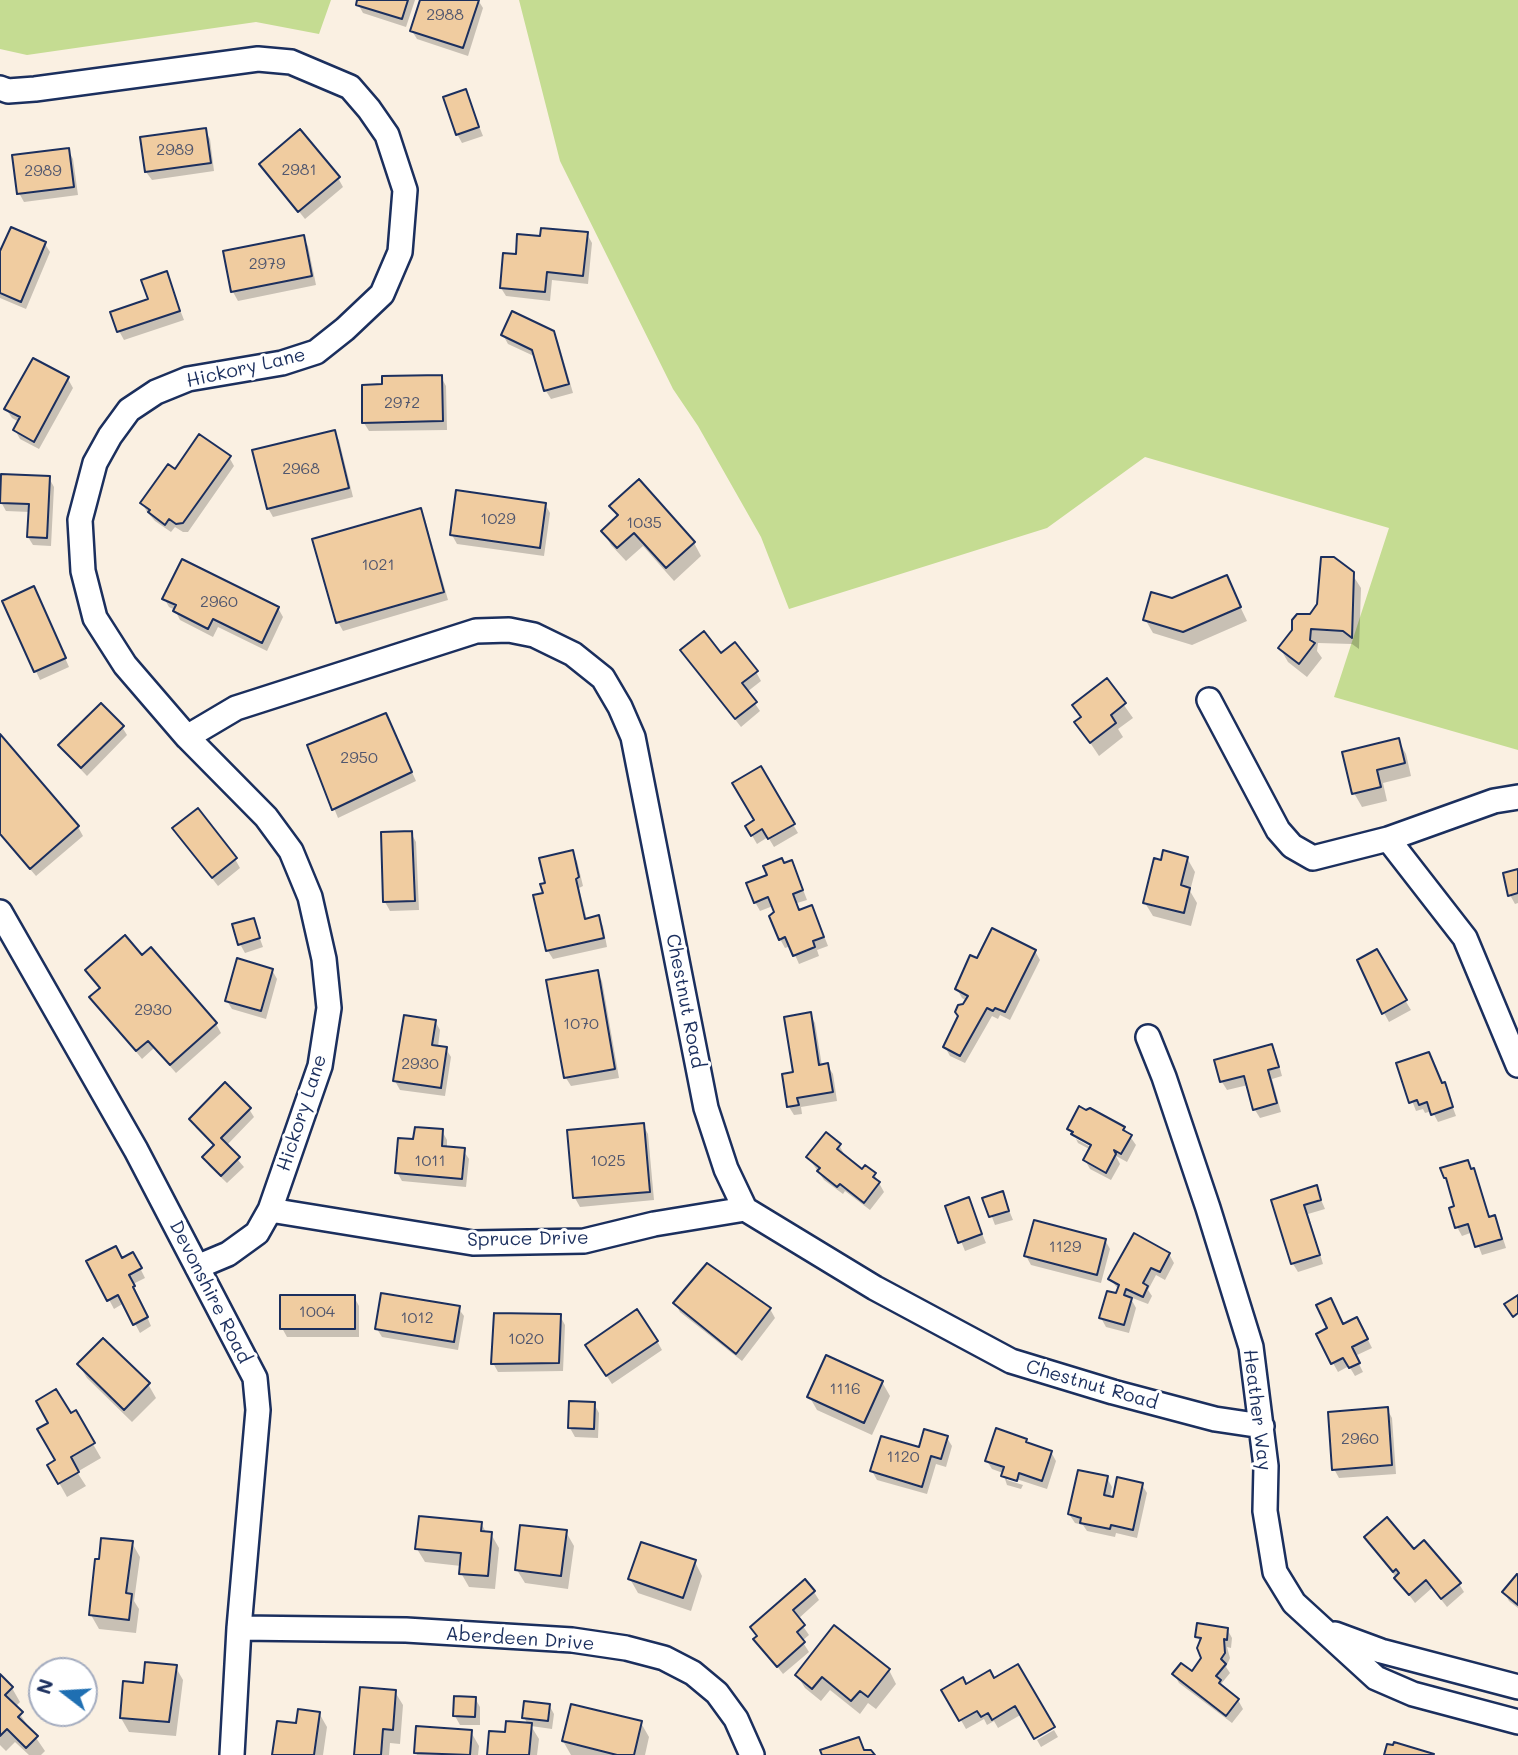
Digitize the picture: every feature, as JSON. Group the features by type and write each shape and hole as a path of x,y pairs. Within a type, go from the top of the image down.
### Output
{"street":[{"name":"Hickory Lane","path":"0,88 8,91 35,89 258,59 291,62 350,87 387,135 405,190 400,252 382,294 316,352 282,363 188,379 156,392 129,410 95,463 80,520 83,571 95,618 125,665 187,737 266,817 291,851 310,897 324,959 329,1008 320,1066 270,1210 257,1233 228,1254 197,1266"},
{"name":"Chestnut Road","path":"187,737 236,708 476,631 509,630 534,635 573,654 603,678 620,707 632,737 706,1108 726,1169 745,1209 875,1288 1011,1361 1214,1419 1262,1426"},
{"path":"1209,700 1278,830 1292,846 1313,858 1388,839 1494,801 1518,797"},
{"path":"1388,839 1465,938 1518,1065"},
{"name":"Devonshire Road","path":"0,912 136,1150 255,1378 258,1410 239,1628 232,1755"},
{"name":"Heather Way","path":"1148,1037 1197,1176 1251,1347 1266,1466 1265,1511 1275,1572 1294,1603 1377,1678 1413,1694 1518,1722"},
{"name":"Spruce Drive","path":"270,1210 473,1243 584,1241 654,1224 745,1209"},
{"name":"Aberdeen Drive","path":"239,1628 420,1631 572,1640 626,1648 664,1658 693,1672 717,1693 736,1719 752,1755"},
{"name":"Heather Way","path":"1325,1630 1381,1651 1518,1687"}],"green space":[{"path":"0,0 331,0 319,34 256,22 27,55 0,49"},
{"path":"519,0 1518,0 1518,750 1334,697 1389,528 1145,457 1047,528 789,609 761,537 698,426 673,389 560,161"}],"building":[{"path":"357,0 408,0 402,19 356,5"},
{"path":"420,0 479,0 463,48 410,31"},
{"path":"466,89 479,127 456,135 443,97"},
{"path":"206,128 211,163 145,172 140,137"},
{"path":"300,129 340,177 298,212 259,164"},
{"path":"69,148 74,187 17,194 12,155"},
{"path":"11,227 46,242 21,302 0,293 0,251"},
{"path":"541,228 588,232 583,276 547,272 545,292 500,288 503,253 516,254 517,234 540,236"},
{"path":"304,235 312,276 231,292 223,251"},
{"path":"167,271 180,311 117,332 110,312 148,299 141,280"},
{"path":"512,311 554,331 569,384 544,391 532,350 501,335"},
{"path":"33,358 69,377 34,442 13,430 20,417 4,409"},
{"path":"442,375 443,421 362,423 362,385 382,384 382,376"},
{"path":"335,430 349,488 267,509 252,450"},
{"path":"199,434 231,456 183,523 176,524 169,519 165,525 140,503 168,464 175,469"},
{"path":"1,474 50,476 47,538 27,537 29,504 0,503"},
{"path":"639,479 695,542 666,568 634,533 617,548 601,531 618,515 609,506"},
{"path":"456,490 546,503 540,548 450,535"},
{"path":"421,508 444,592 336,623 312,539"},
{"path":"1321,557 1334,557 1354,572 1352,638 1343,631 1311,629 1310,640 1315,643 1299,664 1278,648 1292,630 1292,620 1297,614 1310,614 1317,604"},
{"path":"182,559 279,607 262,643 213,619 208,629 173,611 176,605 162,599"},
{"path":"1227,575 1241,607 1183,632 1143,620 1151,592 1172,598"},
{"path":"34,586 66,658 34,672 2,601"},
{"path":"704,631 721,653 735,642 758,671 742,683 757,702 735,719 680,650"},
{"path":"1107,678 1126,703 1111,715 1116,723 1090,743 1074,722 1081,717 1072,705"},
{"path":"101,703 124,726 81,768 58,745"},
{"path":"386,713 412,772 332,810 307,745"},
{"path":"0,734 79,826 30,869 0,834"},
{"path":"1399,738 1405,763 1377,770 1381,787 1352,794 1342,752"},
{"path":"761,766 795,824 768,839 762,829 751,836 745,826 754,820 732,783"},
{"path":"198,808 237,858 212,878 172,828"},
{"path":"412,831 415,901 383,902 381,832"},
{"path":"573,850 585,919 599,915 604,938 546,951 533,895 543,893 540,884 545,883 539,858"},
{"path":"1163,850 1188,857 1181,885 1190,888 1184,913 1143,903 1154,858 1161,860"},
{"path":"782,858 784,863 792,860 803,890 793,894 799,910 812,905 824,937 813,941 815,947 793,956 785,937 779,940 769,916 774,912 768,897 754,903 746,883 767,875 763,866"},
{"path":"1518,869 1518,893 1508,896 1503,873"},
{"path":"254,918 260,938 238,945 232,924"},
{"path":"992,928 1036,950 1005,1012 987,1008 960,1056 943,1047 958,1016 955,1012 958,1005 963,1004 968,996 955,989 970,955 977,958"},
{"path":"125,935 142,955 151,947 217,1023 170,1065 148,1041 136,1051 89,997 100,988 85,970"},
{"path":"1377,949 1407,1000 1382,1014 1357,960"},
{"path":"237,958 273,969 261,1011 225,1001"},
{"path":"598,970 615,1069 564,1078 546,980"},
{"path":"811,1012 819,1065 828,1063 833,1092 797,1098 799,1105 787,1107 782,1074 793,1072 784,1017"},
{"path":"404,1015 436,1020 432,1045 447,1047 441,1088 393,1081"},
{"path":"1272,1044 1279,1067 1268,1070 1277,1103 1253,1110 1244,1076 1220,1082 1214,1060"},
{"path":"1429,1052 1442,1083 1445,1082 1453,1107 1431,1115 1427,1102 1419,1105 1417,1100 1409,1103 1396,1063"},
{"path":"225,1082 251,1108 221,1138 240,1157 221,1176 202,1157 214,1145 189,1119"},
{"path":"1079,1106 1086,1110 1090,1108 1125,1127 1123,1130 1132,1135 1121,1154 1114,1150 1116,1154 1106,1173 1083,1160 1091,1145 1067,1129"},
{"path":"644,1123 650,1192 573,1198 567,1130"},
{"path":"415,1127 443,1129 442,1146 465,1148 462,1179 395,1173 398,1138 413,1139"},
{"path":"826,1132 841,1144 837,1149 862,1169 865,1165 876,1173 873,1177 880,1182 864,1203 840,1184 837,1187 817,1171 820,1168 806,1157"},
{"path":"1468,1160 1471,1169 1474,1168 1489,1217 1495,1215 1502,1239 1475,1247 1468,1224 1455,1228 1449,1208 1454,1206 1446,1178 1440,1168"},
{"path":"1317,1185 1321,1200 1304,1205 1320,1255 1291,1264 1271,1200"},
{"path":"1003,1191 1009,1211 989,1217 982,1198"},
{"path":"969,1197 982,1234 958,1243 945,1206"},
{"path":"1034,1220 1106,1239 1097,1275 1024,1256"},
{"path":"1134,1233 1170,1253 1160,1272 1151,1268 1143,1283 1148,1286 1143,1297 1126,1289 1124,1295 1132,1298 1124,1325 1099,1318 1107,1291 1116,1293 1119,1285 1108,1279"},
{"path":"116,1246 122,1258 133,1252 142,1268 129,1275 148,1317 133,1325 118,1295 107,1301 86,1261"},
{"path":"707,1263 771,1308 736,1354 673,1303"},
{"path":"381,1293 460,1306 454,1342 375,1329"},
{"path":"280,1295 355,1295 355,1329 280,1329"},
{"path":"1518,1295 1518,1313 1513,1317 1504,1304"},
{"path":"1331,1298 1343,1324 1357,1317 1368,1339 1352,1347 1360,1363 1349,1368 1343,1358 1331,1364 1316,1334 1327,1328 1316,1305"},
{"path":"637,1309 658,1341 606,1376 585,1345"},
{"path":"494,1313 561,1314 559,1363 491,1364"},
{"path":"103,1338 150,1383 124,1410 77,1364"},
{"path":"826,1355 883,1381 864,1423 807,1397"},
{"path":"56,1389 71,1413 76,1410 95,1443 71,1457 79,1472 58,1484 47,1465 55,1460 37,1429 48,1423 36,1401"},
{"path":"569,1401 595,1402 594,1429 568,1428"},
{"path":"1388,1407 1392,1465 1332,1470 1328,1412"},
{"path":"996,1428 1052,1451 1042,1481 1019,1473 1017,1481 1001,1476 1004,1467 985,1461"},
{"path":"924,1429 948,1436 941,1459 931,1456 922,1487 870,1471 881,1436 919,1447"},
{"path":"1078,1470 1108,1476 1104,1495 1113,1497 1117,1477 1143,1483 1133,1530 1080,1523 1081,1518 1068,1514"},
{"path":"419,1516 482,1522 481,1531 492,1532 488,1576 459,1574 461,1553 415,1549"},
{"path":"1387,1517 1414,1549 1424,1540 1461,1583 1441,1599 1426,1580 1409,1595 1394,1578 1399,1573 1396,1569 1393,1572 1364,1537"},
{"path":"520,1525 567,1530 561,1576 515,1570"},
{"path":"101,1538 133,1541 126,1593 132,1594 129,1620 89,1615 95,1559 99,1559"},
{"path":"641,1542 696,1560 683,1598 628,1579"},
{"path":"1518,1575 1518,1605 1502,1592"},
{"path":"805,1579 815,1591 793,1610 805,1625 797,1632 805,1642 777,1667 753,1639 757,1636 750,1627"},
{"path":"1197,1623 1228,1628 1227,1640 1224,1639 1225,1653 1221,1659 1226,1664 1216,1676 1221,1680 1219,1683 1239,1699 1226,1716 1172,1674 1181,1663 1192,1671 1201,1658 1197,1648 1201,1638 1195,1637"},
{"path":"834,1625 890,1669 868,1697 860,1691 851,1701 822,1677 812,1689 795,1675"},
{"path":"145,1662 177,1665 169,1722 120,1718 123,1681 143,1683"},
{"path":"1018,1664 1055,1727 1034,1739 1015,1706 992,1720 988,1713 981,1717 977,1711 959,1721 941,1690 963,1677 966,1684 990,1670 994,1678"},
{"path":"0,1674 13,1687 5,1695 23,1712 18,1717 38,1736 26,1748 7,1729 0,1736"},
{"path":"360,1687 396,1690 393,1730 383,1729 381,1755 354,1755"},
{"path":"454,1696 476,1697 475,1717 453,1716"},
{"path":"524,1701 550,1704 548,1721 522,1718"},
{"path":"571,1704 642,1721 634,1755 617,1755 562,1741"},
{"path":"298,1709 320,1712 314,1755 272,1755 277,1721 296,1723"},
{"path":"506,1721 532,1723 529,1755 487,1755 489,1731 505,1732"},
{"path":"416,1726 472,1730 470,1755 414,1753"},
{"path":"859,1737 864,1750 871,1750 875,1755 822,1755 820,1750"},
{"path":"1394,1742 1434,1754 1384,1755 1387,1744 1393,1745"}]}
